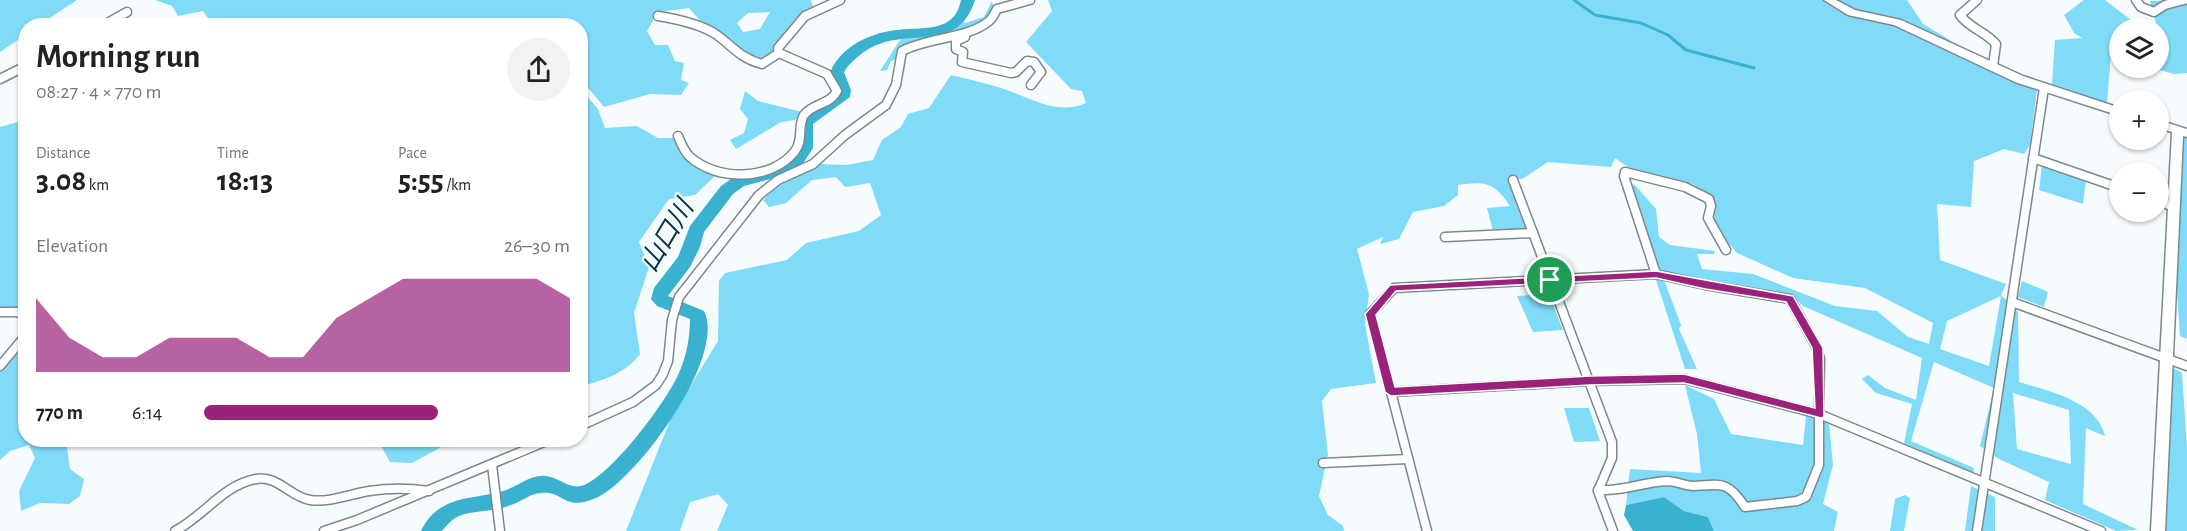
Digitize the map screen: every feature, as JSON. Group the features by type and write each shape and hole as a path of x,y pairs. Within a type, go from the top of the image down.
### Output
{"street":[{"path":"779,53 778,48 782,41 805,16 840,0"},
{"path":"588,422 635,400 652,388 663,374 668,362 672,311 680,297 752,202 778,180 813,164 845,135 886,105 896,85 899,60 908,46 944,39 969,30 990,21 997,9 1003,6 1030,0"},
{"path":"1829,0 1852,12 1897,22 2044,88 2109,109"},
{"path":"1977,0 1960,15 1964,22 1991,36 1996,44 1993,66"},
{"path":"2136,0 2143,9 2154,12 2165,5 2184,0"},
{"path":"116,18 127,12"},
{"path":"658,16 686,22 711,32 736,56 746,60 762,64 779,53"},
{"path":"969,30 969,35 956,41 956,49 963,52 962,62 1011,73 1016,72 1027,61 1034,62 1041,72 1031,85"},
{"path":"678,136 687,154 699,162 731,174 746,174 773,167 786,160 797,149 801,141 800,124 803,117 809,110 830,101 836,96 837,91 827,74 779,53"},
{"path":"0,79 18,70"},
{"path":"1977,531 2044,88"},
{"path":"2158,531 2174,207 2183,132"},
{"path":"2033,158 2109,184"},
{"path":"773,167 778,180"},
{"path":"1656,274 1624,176 1625,172 1696,191 1708,198 1711,204 1708,218 1726,250"},
{"path":"1513,180 1590,381 1615,454 1598,490 1613,531"},
{"path":"2169,205 2174,207"},
{"path":"1445,237 1533,233"},
{"path":"1427,531 1370,314 1394,288 1656,274 1705,285 1790,299 1817,348 1821,414 1819,465 1806,496 1797,501 1745,507 1737,495 1720,484 1693,486 1668,481 1613,491 1598,490"},
{"path":"2012,302 2187,366"},
{"path":"0,312 18,312"},
{"path":"0,366 18,345"},
{"path":"1391,392 1590,381 1684,379 1821,414 2101,531"},
{"path":"324,531 533,447"},
{"path":"1323,463 1408,459"},
{"path":"492,465 500,531"},
{"path":"176,531 193,522 230,489 257,479 282,483 298,496 308,500 324,501 392,488 429,490"}],"shaded area":[{"path":"0,0 77,0 50,18 18,18 18,40 0,52"},
{"path":"155,0 811,0 813,8 777,41 775,52 762,62 721,41 689,8 658,12 647,31 655,45 668,45 675,61 684,63 681,80 689,83 681,95 650,94 604,107 588,88 588,18 208,18 203,11 178,16 172,6","holes":["770,12 760,29 743,32 737,23 748,13"]},
{"path":"1048,0 1907,0 1923,24 1973,54 1975,63 2037,90 2030,145 2024,154 2004,149 1974,161 1971,207 1937,204 1940,260 2006,284 2001,295 2018,312 2019,382 2057,394 2082,406 2100,424 2105,436 2086,428 2083,504 2138,530 2116,531 2045,500 2049,482 1999,459 1980,446 1994,388 1934,362 1911,441 1974,468 1974,474 1904,443 1912,404 1876,393 1862,379 1868,375 1885,388 1916,400 1922,358 1803,306 1791,295 1671,275 1664,280 1681,325 1679,329 1697,369 1685,369 1656,280 1659,272 1631,189 1634,184 1656,209 1659,237 1670,245 1715,251 1714,254 1697,254 1702,269 1753,274 1835,306 1877,311 1908,337 1929,344 1933,323 1865,288 1793,278 1737,253 1710,222 1712,200 1693,184 1636,173 1615,158 1611,167 1548,162 1522,179 1509,178 1528,229 1493,231 1487,208 1510,206 1504,198 1488,185 1458,185 1458,195 1444,206 1413,212 1399,239 1380,244 1383,237 1357,249 1369,294 1365,324 1376,383 1331,389 1322,401 1328,455 1319,496 1328,515 1343,526 1344,531 717,531 728,505 718,494 690,502 680,531 626,531 671,418 718,341 719,281 725,273 787,260 806,243 859,231 881,215 870,183 845,187 836,177 812,180 786,203 769,207 763,200 775,188 820,164 847,165 873,160 882,140 901,127 908,114 929,108 951,75 1001,88 1043,104 1064,107 1086,103 1082,91 1071,89 1026,42 1052,11","holes":["2001,296 1989,366 1940,349 1947,321","2013,393 2069,410 2071,464 2017,449"]},
{"path":"2084,0 2105,0 2128,18 2109,18 2107,103 2052,84 2055,40 2082,38 2074,33 2064,15"},
{"path":"2187,0 2187,73 2169,73 2169,18 2155,18 2150,1"},
{"path":"992,1 994,9 985,20 974,27 910,43 901,49 887,70 880,71 902,37 942,32 950,30 963,21 965,23 984,17"},
{"path":"745,91 758,101 802,112 795,120 781,122 736,149 730,140 744,133 748,119 740,109"},
{"path":"588,97 598,109 605,128 637,126 658,138 676,138 688,162 717,174 695,195 669,199 639,242 649,267 634,313 640,354 614,375 588,384"},
{"path":"18,122 18,312 0,313 0,127"},
{"path":"2187,130 2187,339 2180,336 2176,277 2184,137"},
{"path":"2042,165 2086,180 2083,204 2039,190"},
{"path":"2022,281 2048,292 2044,307 2018,297"},
{"path":"1549,294 1563,330 1533,332 1517,296"},
{"path":"18,349 18,447 23,447 10,451 0,460 0,369"},
{"path":"2172,367 2182,373 2187,447 2187,531 2165,531"},
{"path":"1685,385 1714,399 1731,434 1803,445 1806,415 1829,423 1833,465 1823,504 1838,512 1834,531 1714,531 1708,517 1684,511 1664,497 1626,505 1630,469 1701,473 1697,434"},
{"path":"1564,408 1589,408 1600,441 1574,442"},
{"path":"30,447 67,447 70,469 84,479 80,496 69,504 40,503 21,511 19,491 35,458"},
{"path":"382,447 441,447 412,463 390,462"},
{"path":"1971,486 1995,497 1995,531 1965,531"},
{"path":"1905,495 1910,498 1904,531 1890,531 1895,499"},
{"path":"1664,497 1684,511 1708,517 1714,531 1633,531 1624,515 1626,505"}],"waterway":[{"name":"山口川","path":"431,531 441,517 456,508 508,498 535,485 546,484 570,494 580,495 593,490 623,465 653,429 688,375 697,341 698,316 659,299 660,293 684,262 692,247 696,230 727,190 739,181 773,173 797,161 805,148 806,123 813,115 843,97 844,90 837,72 843,62 854,52 879,37 945,29 956,23 963,14 968,0"},
{"path":"1574,0 1595,15 1641,23 1668,35 1686,50 1754,68"}],"route":[{"path":"1656,274 1705,285 1790,299 1796,306 1817,348 1820,359 1821,414 1684,379 1590,381 1391,392 1370,314 1394,288 1550,280 1656,274"}]}
